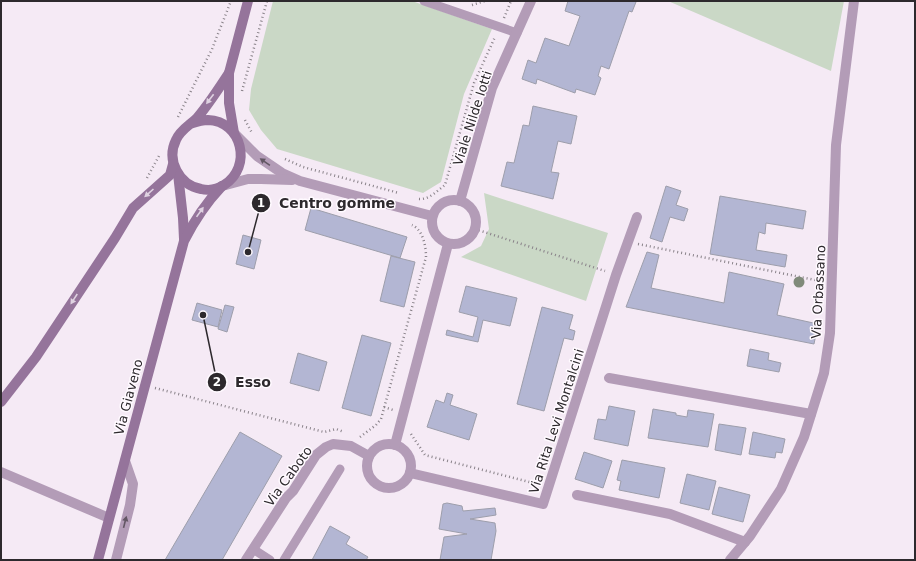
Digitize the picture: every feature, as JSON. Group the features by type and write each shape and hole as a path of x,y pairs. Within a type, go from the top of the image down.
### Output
{"main road":[{"name":"Via Giaveno","path":"98,560 184,241 195,220 211,197 233,177 238,170 241,152 239,143 234,133 229,103 229,73 248,1"},
{"name":"Via Giaveno","path":"222,186 209,189 198,189 186,183 178,174 173,164 172,151 175,141 181,131 197,117 229,73"},
{"path":"190,124 209,120 219,122 234,133"},
{"path":"3,396 36,357 115,238 133,208 170,175 173,164"},
{"name":"Via Giaveno","path":"178,174 184,241"}],"street":[{"name":"Viale Nilde Iotti","path":"460,201 492,88 531,1"},
{"name":"Via Orbassano","path":"730,560 745,542 781,489 804,436 824,373 830,333 836,145 854,1"},
{"path":"234,133 257,156 282,173 300,181 432,216"},
{"path":"222,186 254,179 300,181"},
{"path":"451,200 460,201 466,204 473,211 476,222 475,229 473,234 467,240 457,244 448,244 442,241 435,234 432,227 432,216 441,204 451,200"},
{"name":"Via Rita Levi Montalcini","path":"410,473 543,504 616,275 637,217"},
{"path":"395,445 448,244"},
{"path":"609,378 811,414"},
{"name":"Via Caboto","path":"246,560 316,455 326,447 333,444 352,446 369,456"},
{"path":"385,444 395,445 404,450 407,454 411,463 410,473 405,481 397,487 383,488 375,483 369,475 367,466 369,456 380,446 385,444"},
{"path":"116,560 130,505 133,484 125,461"},
{"path":"1,472 109,518"},
{"path":"577,495 670,514 745,542"}],"lane":[{"path":"424,1 517,33"},
{"path":"284,560 340,469"},
{"path":"253,549 270,560"}],"path":[{"path":"177,120 212,49 230,1"},
{"path":"241,97 266,1"},
{"path":"414,197 424,199 445,185 474,83 511,1"},
{"path":"244,114 255,138"},
{"path":"146,179 161,153"},
{"path":"283,158 303,167 402,194"},
{"path":"355,448 360,438 381,419 426,257 426,247 422,235 415,226 402,221 405,209"},
{"path":"475,229 616,275"},
{"path":"628,242 832,284"},
{"path":"145,385 324,432 336,429 348,433"},
{"path":"384,407 403,412"},
{"path":"410,430 411,435 425,455 549,488"},
{"path":"354,435 360,438"}],"green space":[{"path":"273,1 412,1 492,29 464,94 441,182 423,193 277,149 261,130 249,110 251,89"},
{"path":"668,1 844,1 831,71"},
{"path":"484,193 608,233 586,301 461,257 481,246 489,229"}],"building":[{"path":"568,1 636,2 632,12 629,11 609,69 601,66 598,76 601,78 595,95 576,89 575,93 537,79 536,84 522,79 528,60 536,63 545,38 569,46 580,16 565,11"},
{"path":"533,106 577,116 571,144 558,141 551,172 559,173 553,199 501,186 507,162 514,163 523,125 529,126"},
{"path":"666,186 681,191 676,205 688,209 684,221 670,217 662,242 650,238"},
{"path":"720,196 806,211 803,229 766,223 765,234 759,232 756,250 787,255 785,267 710,254"},
{"path":"311,208 407,237 400,258 305,230"},
{"path":"243,235 261,240 254,269 236,264"},
{"path":"647,252 659,255 651,288 724,303 729,272 784,284 777,315 818,324 814,344 626,307"},
{"path":"391,256 415,262 404,307 380,301"},
{"path":"466,286 517,298 510,326 483,320 478,342 446,335 447,330 473,337 478,317 459,312"},
{"path":"197,303 222,310 218,327 192,320"},
{"path":"225,305 234,307 227,332 218,329"},
{"path":"542,307 573,315 569,329 575,331 573,340 564,338 544,411 517,404"},
{"path":"362,335 391,343 371,416 342,408"},
{"path":"750,349 769,353 768,360 781,363 779,372 747,366"},
{"path":"298,353 327,362 319,391 290,383"},
{"path":"447,393 453,395 450,405 477,414 469,440 427,427 436,400 444,403"},
{"path":"609,406 635,411 628,446 594,439 598,419 606,420"},
{"path":"653,409 676,413 676,415 687,417 688,410 714,414 708,447 648,438"},
{"path":"719,424 746,428 741,455 715,450"},
{"path":"240,432 282,456 222,560 165,560"},
{"path":"753,432 785,439 782,453 776,452 775,458 749,454"},
{"path":"584,452 612,461 603,488 575,479"},
{"path":"622,460 665,468 659,498 619,490 621,481 617,480"},
{"path":"687,474 716,481 709,510 680,503"},
{"path":"719,487 750,495 743,522 712,514"},
{"path":"447,503 462,506 463,511 495,508 496,515 470,519 495,523 496,531 491,560 440,560 444,537 467,534 439,529 443,504"},
{"path":"330,526 350,537 346,544 368,557 366,560 312,560"}],"place":[{"name":"Centro gomme","path":"248,252"},
{"name":"Esso","path":"203,315"}]}
